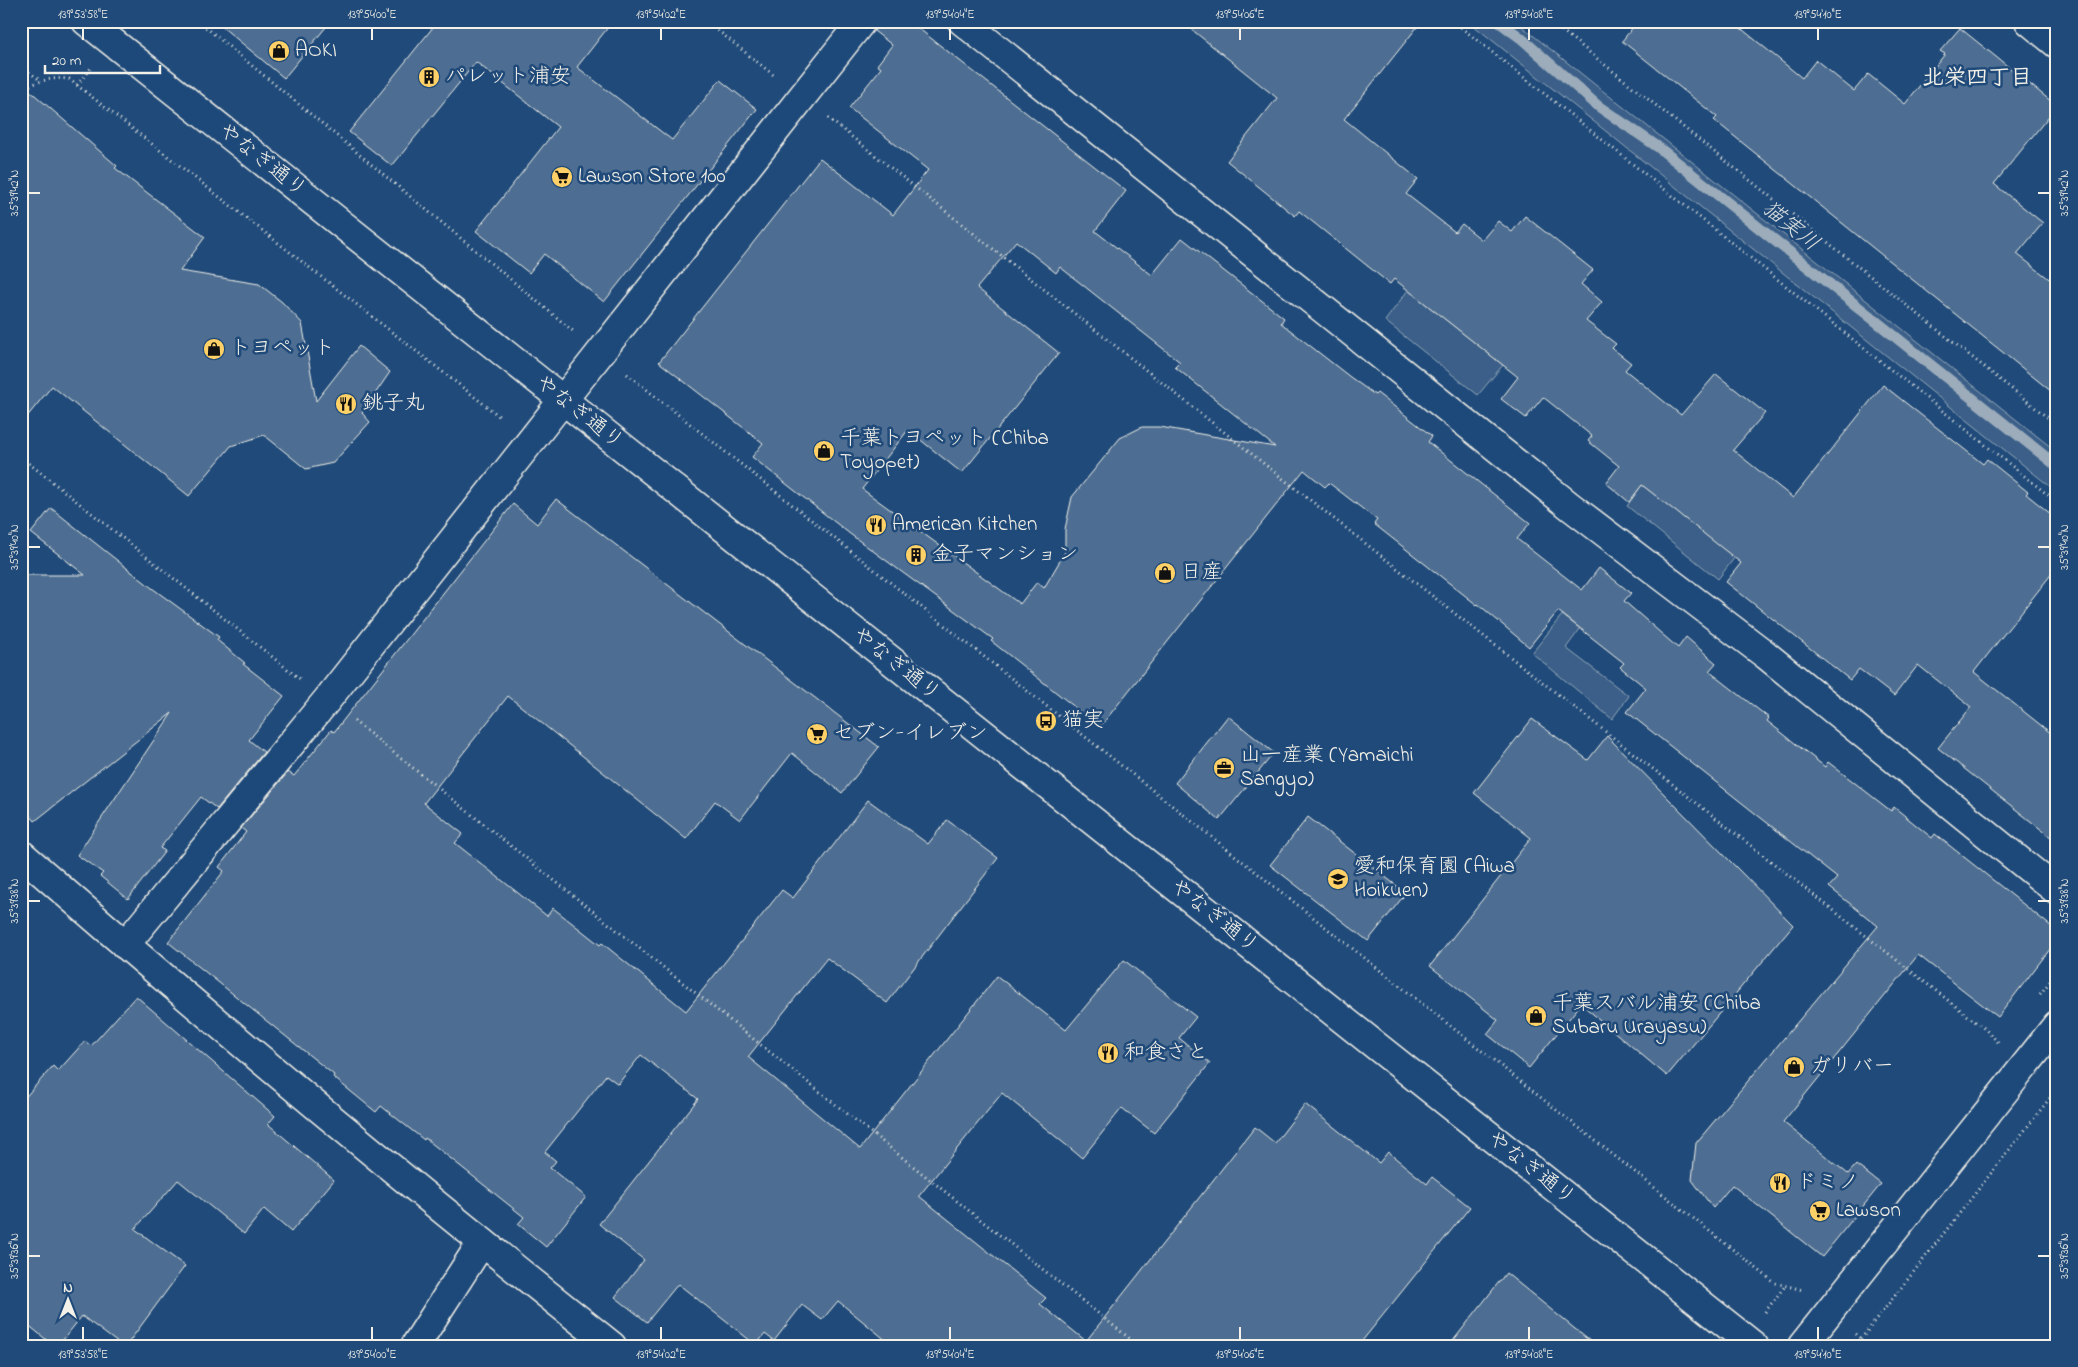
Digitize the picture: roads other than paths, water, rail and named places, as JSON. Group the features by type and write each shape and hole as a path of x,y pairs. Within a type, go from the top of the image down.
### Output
{"street":[{"name":"やなぎ通り","path":"86,21 1754,1346"},
{"path":"125,945 327,700 862,21"},
{"path":"962,21 1571,507 1766,655 2057,890"},
{"path":"2029,21 2057,44"},
{"path":"21,854 125,945 482,1242 612,1346"},
{"path":"1802,1346 2057,1025"},
{"path":"415,1346 482,1242"}],"waterway":[{"name":"猫実川","path":"1498,21 1521,38 1598,106 1658,147 2057,466"}],"place":[{"name":"AOKI","path":"279,51"},
{"name":"パレット浦安","path":"429,77"},
{"name":"Lawson Store 100","path":"562,177"},
{"name":"トヨペット","path":"214,349"},
{"name":"銚子丸","path":"346,404"},
{"name":"千葉トヨペット (Chiba Toyopet)","path":"824,451"},
{"name":"American Kitchen","path":"876,525"},
{"name":"金子マンション","path":"916,555"},
{"name":"日産","path":"1165,573"},
{"name":"猫実","path":"1046,721"},
{"name":"セブン-イレブン","path":"817,734"},
{"name":"山一産業 (Yamaichi Sangyo)","path":"1224,768"},
{"name":"愛和保育園 (Aiwa Hoikuen)","path":"1338,879"},
{"name":"千葉スバル浦安 (Chiba Subaru Urayasu)","path":"1536,1016"},
{"name":"和食さと","path":"1108,1053"},
{"name":"ガリバー","path":"1794,1067"},
{"name":"ドミノ","path":"1780,1183"},
{"name":"Lawson","path":"1820,1211"}],"district":[{"name":"北栄四丁目","path":"1977,79"}]}
